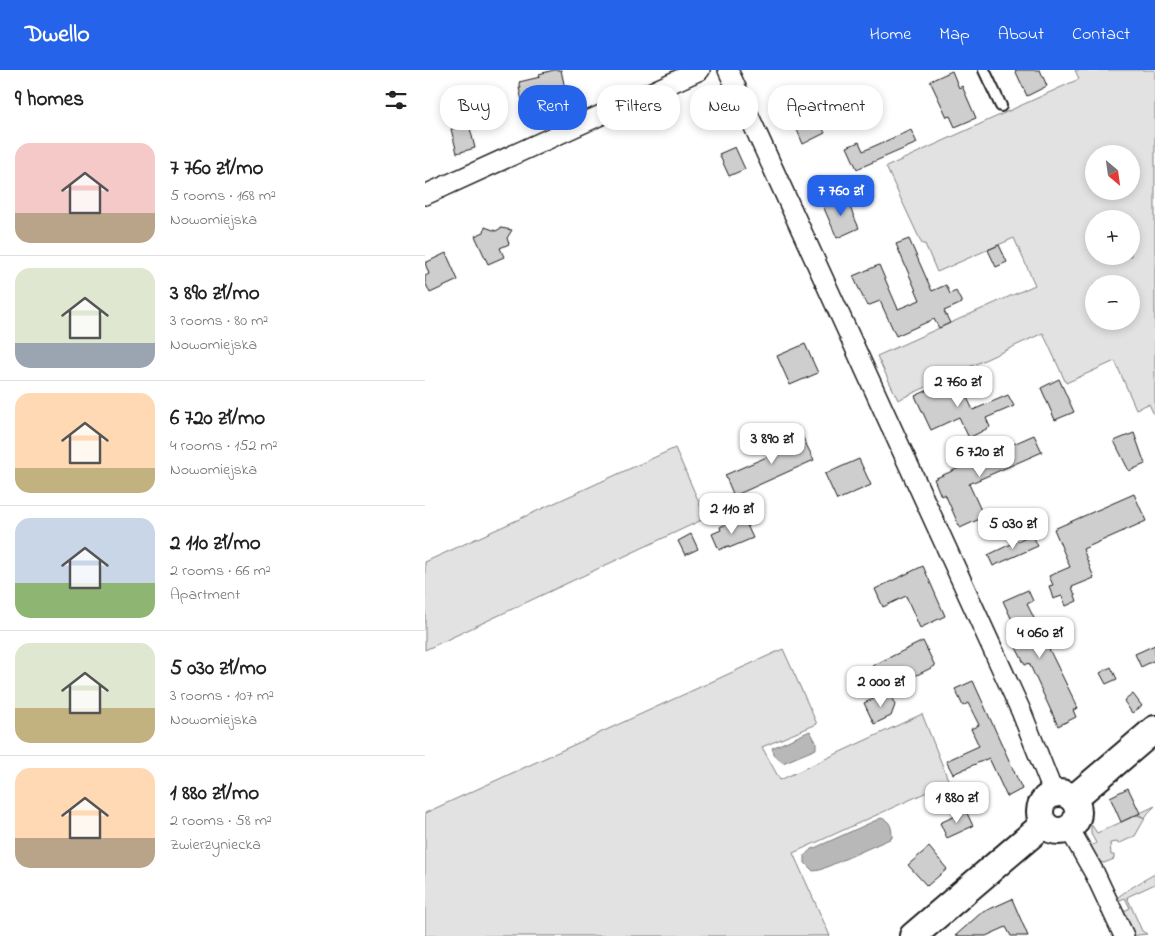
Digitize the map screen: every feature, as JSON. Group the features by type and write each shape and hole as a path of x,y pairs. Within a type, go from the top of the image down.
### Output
{"street":[{"path":"425,195 700,70"},
{"path":"728,70 995,653 1037,749 1063,796 1077,804 1078,816 1069,828 1054,831 1044,824 1040,807 1046,798 1063,796 1155,729"},
{"path":"913,936 1044,824"},
{"path":"1069,828 1095,874 1124,936"}],"lane":[{"path":"984,70 1001,106"}],"shaded area":[{"path":"1075,70 1155,70 1155,417 1149,404 1136,409 1115,361 1066,383 1043,333 898,400 877,356 1035,285 1014,238 937,272 886,167 1079,79"},
{"path":"675,448 706,518 425,650 425,562"},
{"path":"783,649 817,724 762,747 780,780 922,714 949,782 793,853 830,936 425,936 425,813"},
{"path":"810,731 816,742 816,749 783,763 775,756 772,748"},
{"path":"1155,806 1148,813 1135,836 1118,844 1117,842 1110,843 1111,855 1114,855 1114,859 1104,863 1096,861 1089,847 1096,843 1091,834 1091,824 1097,833 1137,815 1145,818 1138,814"},
{"path":"881,818 890,825 892,838 820,870 813,871 805,863 805,855 810,850"},
{"path":"1155,874 1155,884 1127,897 1142,931 1147,934 1130,936 1120,913 1130,908 1125,898 1114,901"}],"building":[{"path":"561,70 564,85 520,85 519,82 540,77 539,74"},
{"path":"1015,70 1040,70 1047,86 1027,96"},
{"path":"952,71 959,88 962,86 976,118 955,127 950,116 947,117 930,81"},
{"path":"451,130 470,130 475,148 457,153"},
{"path":"797,130 824,130 825,133 803,144"},
{"path":"911,130 917,143 857,169 847,147 859,142 863,151"},
{"path":"735,147 745,169 729,176 719,154"},
{"path":"845,196 859,228 837,238 823,206"},
{"path":"485,227 496,231 501,228 512,230 507,238 509,244 500,248 504,257 488,264 475,236 484,232"},
{"path":"909,239 932,291 946,285 950,294 956,291 962,303 944,311 950,323 939,328 934,319 896,336 880,301 867,306 853,276 879,265 898,309 920,300 896,244"},
{"path":"999,245 1007,262 996,267 988,250"},
{"path":"446,253 458,280 430,293 425,282 425,276 429,274 425,263"},
{"path":"805,344 818,373 790,385 777,356"},
{"path":"957,377 973,410 1008,395 1014,406 986,418 990,427 969,438 959,417 931,430 915,396"},
{"path":"1059,379 1074,412 1055,420 1041,388"},
{"path":"797,426 814,460 734,496 725,475 792,446 785,431"},
{"path":"1134,433 1145,464 1129,471 1114,441"},
{"path":"1034,435 1042,452 969,484 984,517 960,528 945,494 941,496 934,479"},
{"path":"859,459 871,485 837,500 825,474"},
{"path":"1134,494 1146,521 1083,549 1094,578 1072,587 1077,601 1066,606 1062,596 1053,599 1049,586 1053,585 1049,576 1070,567 1054,529"},
{"path":"740,518 743,524 746,523 753,538 719,550 712,534 721,530 720,527"},
{"path":"691,534 698,549 685,555 678,541"},
{"path":"1032,534 1038,546 993,566 988,555"},
{"path":"923,566 945,616 920,628 906,596 883,607 875,589"},
{"path":"1028,590 1033,601 1027,604 1078,708 1073,710 1076,717 1058,726 1029,663 1025,665 1011,638 1019,635 1003,601"},
{"path":"923,641 935,666 885,691 872,666"},
{"path":"1155,645 1155,660 1141,667 1135,654"},
{"path":"1111,667 1117,679 1106,684 1100,673"},
{"path":"973,681 1022,789 1007,797 989,758 953,774 946,761 979,746 971,729 979,725 968,703 963,706 955,689"},
{"path":"889,692 895,705 891,716 874,724 864,703"},
{"path":"1133,694 1142,706 1132,713 1124,701"},
{"path":"1128,788 1140,813 1121,822 1110,797"},
{"path":"966,811 973,826 947,838 940,823"},
{"path":"929,847 947,869 927,886 908,865"},
{"path":"1012,899 1028,936 1011,936 1006,927 986,936 955,936 981,913"}]}
